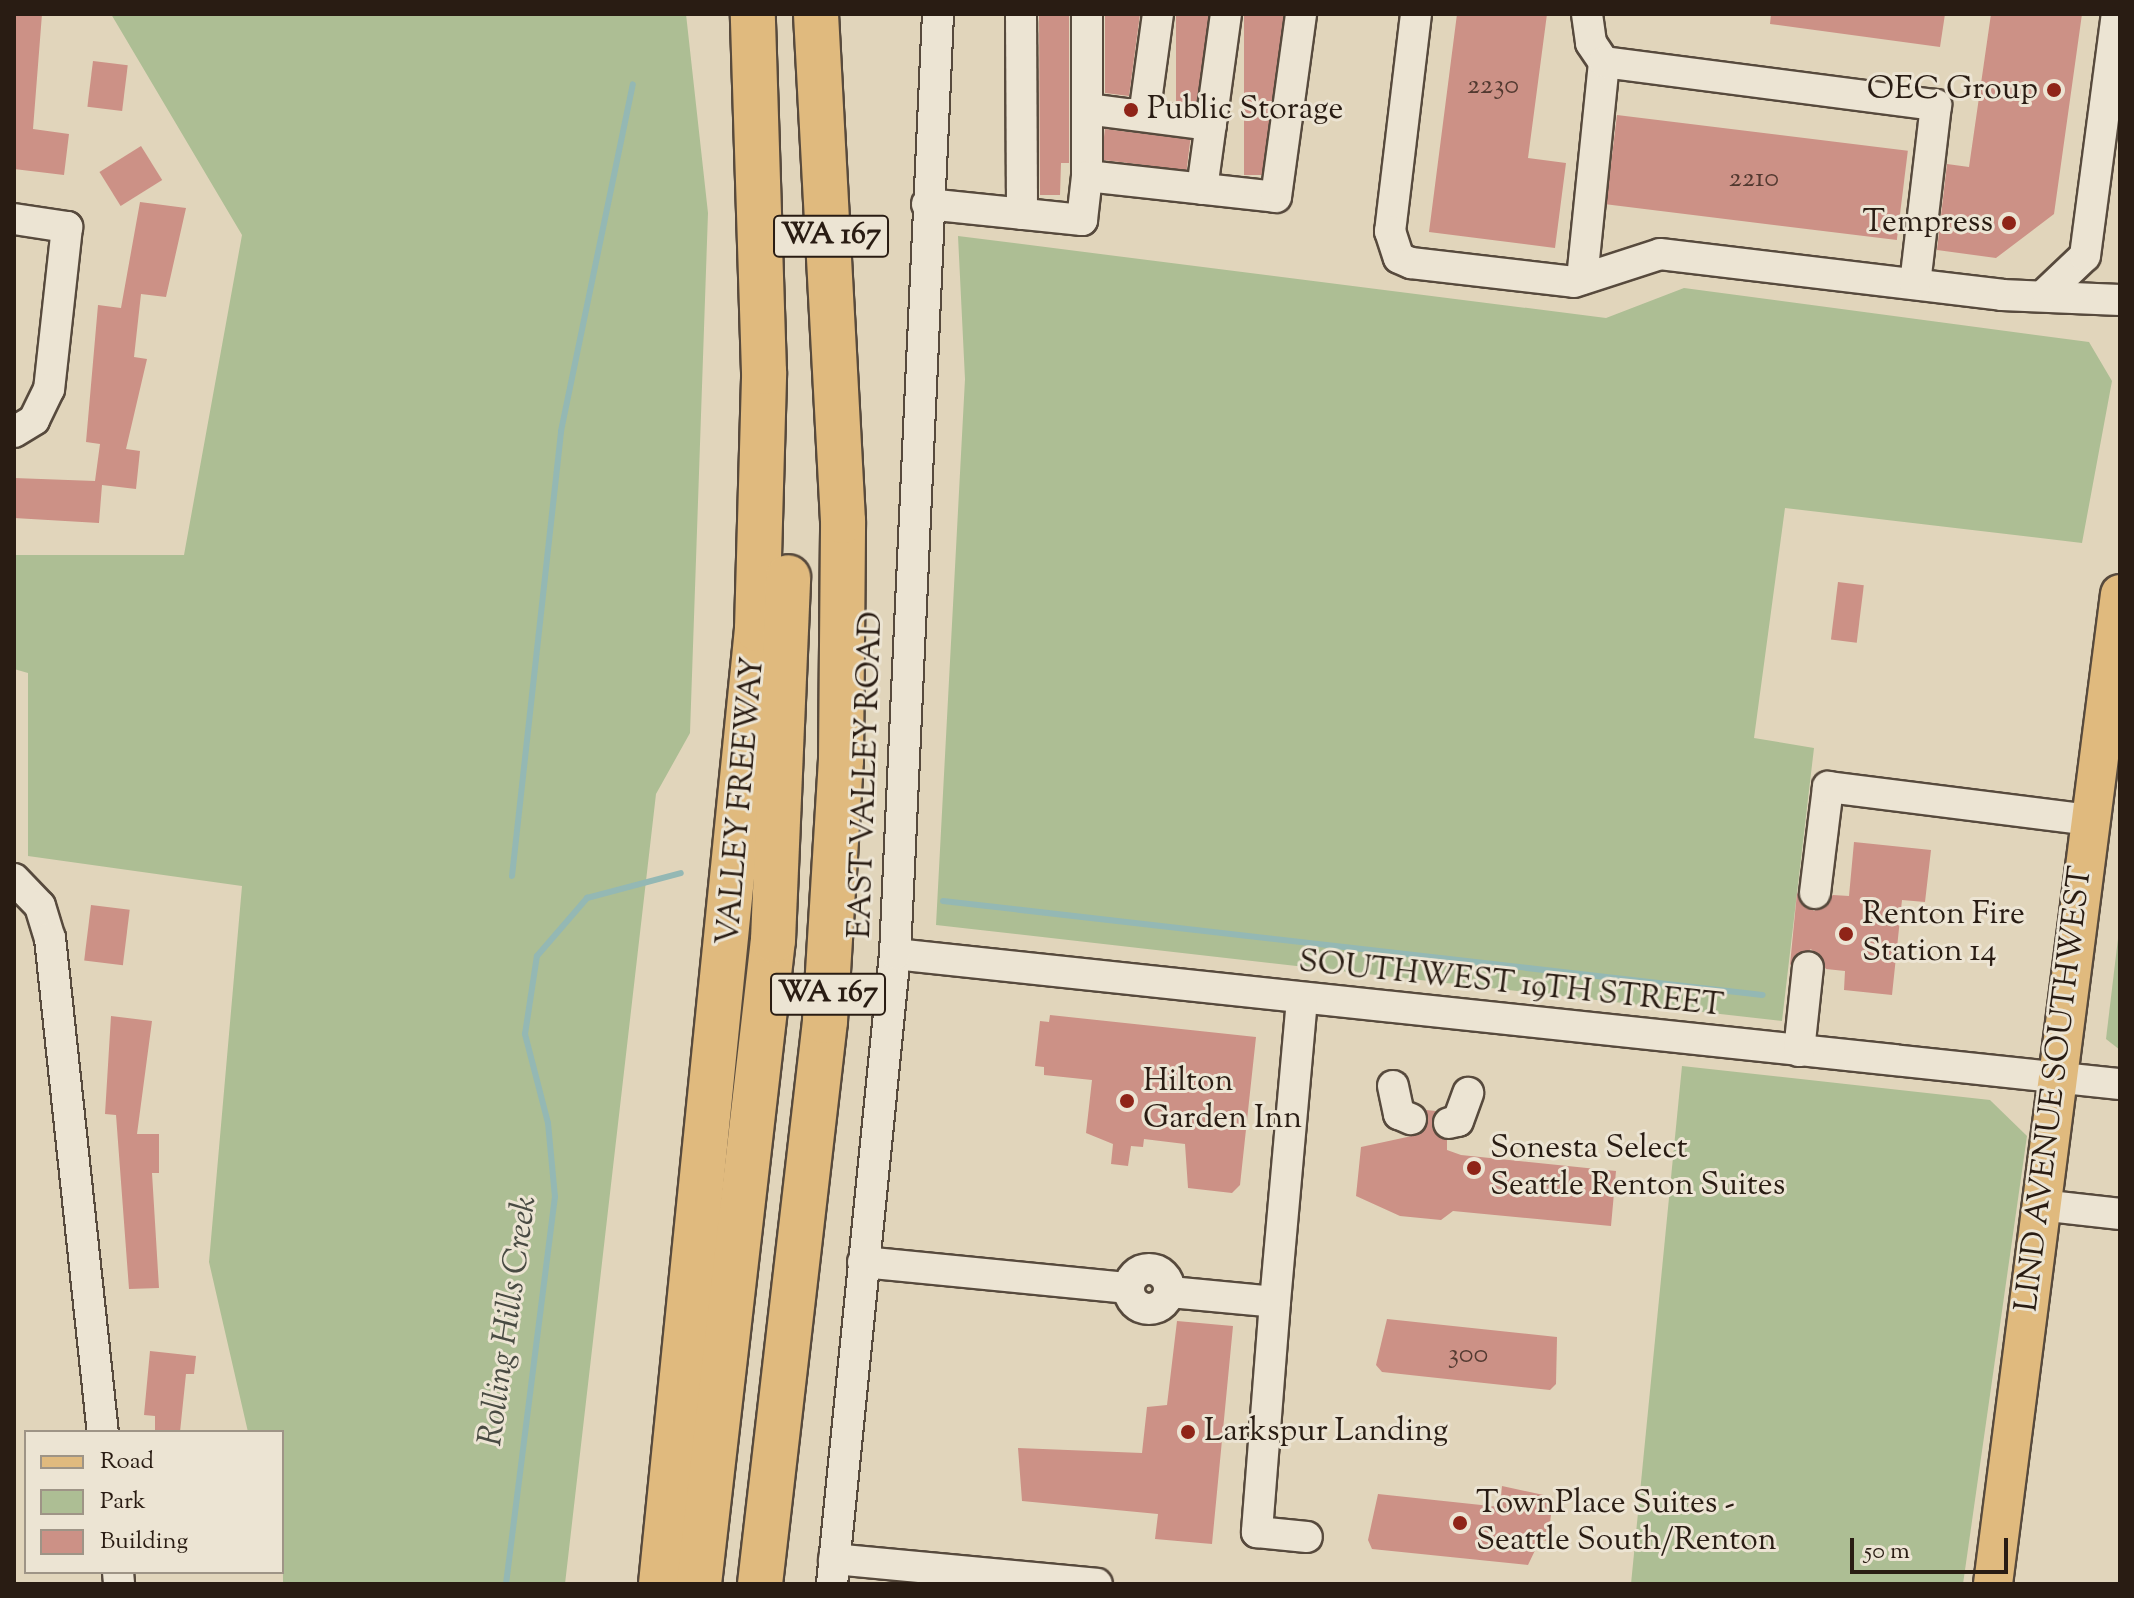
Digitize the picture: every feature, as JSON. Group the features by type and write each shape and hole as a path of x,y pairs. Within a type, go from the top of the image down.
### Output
{"highway":[{"name":"VALLEY FREEWAY","path":"661,1584 757,629 764,372 758,83 753,14"},
{"name":"WA 167","path":"760,1584 769,1527 835,904 844,630 841,459 816,14"},
{"path":"699,1584 773,940 786,738 783,246 775,115 758,83"},
{"path":"724,1584 806,843 818,561 841,459"},
{"path":"645,1584 683,1275 698,1220"},
{"path":"769,1527 774,1584"}],"main road":[{"name":"LIND AVENUE SOUTHWEST","path":"1993,1584 2055,1077 2120,594"}],"street":[{"name":"EAST VALLEY ROAD","path":"833,1572 895,954 938,14"},
{"path":"1021,14 1022,214"},
{"path":"927,204 1082,220 1087,176 1087,14"},
{"path":"1144,116 1158,14"},
{"path":"1202,189 1226,14"},
{"path":"1087,176 1276,197 1301,14"},
{"path":"1416,14 1390,231 1399,258 1582,279 1660,254 2002,295 2047,292 2120,300"},
{"path":"1582,279 1604,62 1591,43 1587,14"},
{"path":"2047,292 2085,256 2117,14"},
{"path":"1604,62 1936,105 1915,284"},
{"path":"1087,109 1211,125"},
{"path":"14,219 67,227 49,389 34,420 16,431"},
{"path":"1815,893 1828,787 2090,820"},
{"path":"19,881 50,938 103,1430"},
{"name":"SOUTHWEST 19TH STREET","path":"895,954 1302,1000 2120,1084"},
{"path":"1799,1051 1808,967"},
{"path":"1302,1000 1257,1532 1307,1537"},
{"path":"1393,1086 1399,1114 1411,1119"},
{"path":"1449,1123 1458,1121 1468,1093"},
{"path":"2040,1205 2120,1214"},
{"path":"863,1262 1129,1288 1138,1271 1151,1268 1163,1274 1170,1292 1275,1302"},
{"path":"833,1572 1097,1584"}],"green space":[{"path":"111,14 686,14 708,213 690,733 656,794 565,1584 283,1584 284,1430 248,1430 209,1262 242,886 28,856 28,673 14,669 14,555 184,555 242,235"},
{"path":"958,236 1606,318 1684,288 2089,342 2112,381 2082,543 1785,508 1754,738 1814,748 1782,1021 936,925 965,379"},
{"path":"2120,922 2120,1050 2106,1039"},
{"path":"1682,1066 1990,1100 2027,1136 1963,1584 1631,1584"}],"building":[{"path":"14,14 42,14 33,129 69,134 64,175 14,169"},
{"path":"1039,14 1069,14 1069,163 1061,163 1060,195 1040,195"},
{"path":"1105,14 1140,14 1129,96 1105,93"},
{"path":"1176,14 1208,14 1208,102 1176,102"},
{"path":"1244,14 1283,14 1283,175 1244,175"},
{"path":"1457,14 1547,14 1528,158 1566,163 1555,248 1429,232"},
{"path":"1771,14 1945,14 1940,47 1770,24"},
{"path":"1991,14 2082,14 2054,214 1996,258 1937,250 1947,164 1969,167"},
{"path":"93,61 128,65 122,111 87,107"},
{"path":"1617,115 1908,151 1897,240 1606,204"},
{"path":"1105,129 1190,139 1187,170 1101,160"},
{"path":"141,146 162,180 121,206 99,172"},
{"path":"140,202 186,208 166,297 141,294 134,357 147,359 126,449 140,451 136,489 102,485 99,523 14,518 14,478 95,481 100,444 86,442 98,305 121,308"},
{"path":"1838,582 1864,585 1857,643 1831,640"},
{"name":"Renton Fire Station 14","path":"1854,842 1931,850 1925,902 1902,900 1892,995 1844,990 1845,971 1826,969 1811,949 1790,965 1797,893 1814,911 1833,895 1849,896"},
{"path":"91,905 130,910 123,965 84,961"},
{"name":"Hilton Garden Inn","path":"1050,1015 1256,1037 1240,1185 1232,1193 1188,1188 1185,1144 1144,1139 1143,1147 1131,1146 1128,1166 1111,1164 1113,1144 1086,1133 1092,1080 1044,1075 1044,1067 1035,1066 1040,1021 1049,1022"},
{"path":"111,1016 152,1021 137,1134 159,1134 159,1173 152,1173 159,1288 129,1289 116,1115 105,1114"},
{"name":"Sonesta Select Seattle Renton Suites","path":"1426,1110 1436,1111 1432,1128 1447,1140 1447,1150 1461,1155 1616,1171 1611,1226 1453,1211 1441,1220 1400,1216 1356,1196 1361,1147 1421,1134"},
{"path":"1387,1319 1557,1337 1556,1384 1550,1390 1382,1372 1376,1365"},
{"name":"Larkspur Landing","path":"1177,1321 1233,1326 1212,1544 1155,1539 1158,1514 1022,1501 1018,1448 1142,1453 1147,1407 1167,1405"},
{"path":"150,1351 196,1356 194,1374 186,1374 180,1430 155,1430 155,1416 144,1415"},
{"name":"TownPlace Suites - Seattle South/Renton","path":"1502,1486 1553,1497 1548,1541 1540,1540 1528,1565 1372,1549 1368,1540 1378,1494 1500,1507"}],"waterway":[{"path":"512,876 561,431 633,84"},
{"name":"Rolling Hills Creek","path":"506,1584 555,1197 548,1123 525,1034 537,956 587,898 681,873"},
{"path":"943,901 1763,995"}],"place":[{"name":"OEC Group","path":"2054,90"},
{"name":"Public Storage","path":"1131,110"},
{"name":"Tempress","path":"2009,223"},
{"name":"Renton Fire Station 14","path":"1846,934"},
{"name":"Hilton Garden Inn","path":"1127,1101"},
{"name":"Sonesta Select Seattle Renton Suites","path":"1474,1168"},
{"name":"Larkspur Landing","path":"1188,1432"},
{"name":"TownPlace Suites - Seattle South/Renton","path":"1460,1523"}]}
